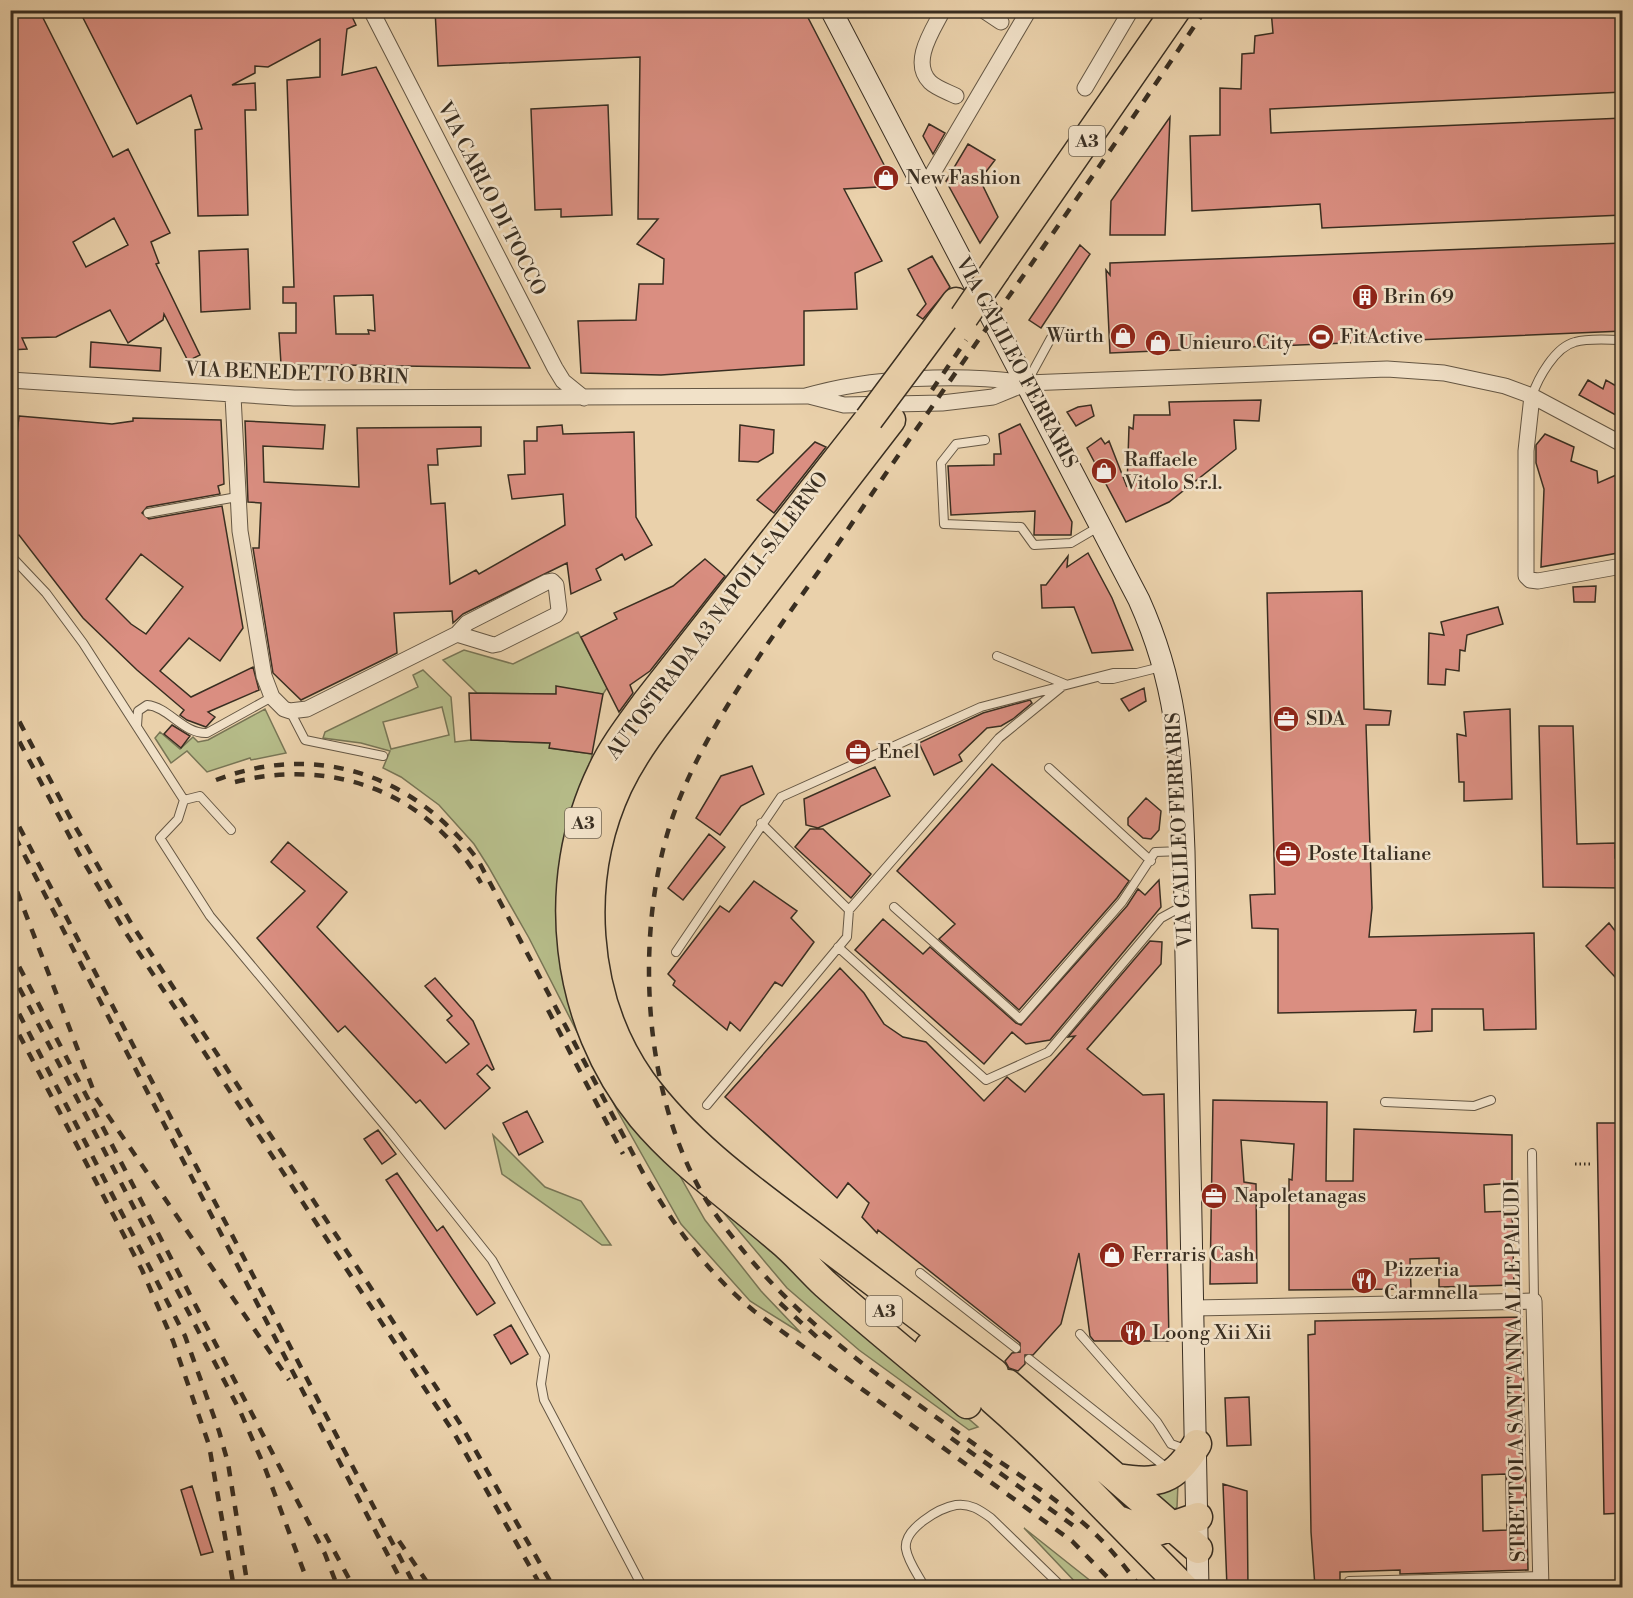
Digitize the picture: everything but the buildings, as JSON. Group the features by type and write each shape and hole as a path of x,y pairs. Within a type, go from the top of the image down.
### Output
{"highway":[{"name":"AUTOSTRADA A3 NAPOLI-SALERNO","path":"993,263 1159,10"},
{"name":"AUTOSTRADA A3 NAPOLI-SALERNO","path":"788,1232 692,1140 650,1093 629,1062 613,1027 598,983 591,933 591,887 595,859 608,811 641,744 923,361 1176,10"},
{"name":"A3","path":"788,1232 825,1284 987,1394 1185,1522 1198,1549"},
{"name":"A3","path":"788,1232 987,1394 1072,1471 1111,1516 1184,1587"},
{"path":"1117,1478 1151,1482 1173,1474 1194,1448"},
{"name":"A3","path":"1111,1516 1152,1533 1185,1522"}],"main road":[{"name":"VIA GALILEO FERRARIS","path":"831,10 1101,525 1143,608 1165,666 1177,723 1184,850 1194,1308 1194,1448 1185,1522"},
{"path":"1198,1549 1198,1587"}],"street":[{"name":"VIA CARLO DI TOCCO","path":"371,10 555,368 563,381 584,398"},
{"path":"943,10 924,47 922,68 930,83 956,96"},
{"path":"983,10 1001,22"},
{"path":"924,188 1029,10"},
{"path":"1085,88 1131,10"},
{"path":"806,396 844,385 877,383 994,378 1027,383 1387,369 1468,377 1533,396 1623,444"},
{"name":"VIA BENEDETTO BRIN","path":"10,380 232,396 361,399 806,396"},
{"path":"806,396 844,405 942,403 993,397 1027,383"},
{"path":"232,396 240,531 264,676 277,704 290,711 307,709 457,634 467,623 547,582 552,581 556,585 559,610 556,615 498,644 492,645 457,634"},
{"path":"1533,396 1526,450 1526,576 1530,580 1538,581 1623,566"},
{"path":"1194,1308 1534,1301"},
{"name":"STRETTOLA SANT'ANNA ALLE PALUDI","path":"1534,1301 1541,1582"}],"lane":[{"path":"1533,396 1538,375 1567,346 1582,337 1623,340"},
{"path":"1027,383 1051,338"},
{"path":"985,440 957,444 942,463 944,524 1021,527 1034,545 1071,543 1101,525"},
{"path":"148,513 237,496"},
{"path":"10,555 62,613 100,667 184,800"},
{"path":"997,656 1065,684"},
{"path":"676,952 761,823 781,797 981,707 1113,673 1135,673 1165,666"},
{"path":"707,1106 846,937 849,910 999,738 1065,684"},
{"path":"138,729 138,711 147,705 160,708 183,726 207,734 272,697"},
{"path":"290,711 305,740 382,756"},
{"path":"1049,768 1151,861"},
{"path":"184,800 200,796 231,830"},
{"path":"184,800 178,819 160,838 222,932 391,1133 492,1260 545,1356 541,1384 544,1400 643,1587"},
{"path":"761,823 849,910"},
{"path":"894,907 1020,1019 1122,902 1155,852 1184,850"},
{"path":"838,947 986,1080 1048,1052 1161,918 1185,905"},
{"path":"1385,1102 1474,1106 1491,1100"},
{"name":"STRETTOLA SANT'ANNA ALLE PALUDI","path":"1532,1153 1534,1301"},
{"path":"920,1273 1016,1348"},
{"path":"1080,1334 1157,1422 1171,1444 1194,1448"},
{"path":"1029,1359 1173,1474"},
{"path":"925,1587 906,1548 909,1535 920,1524 957,1505 978,1508 991,1518 1063,1587"},
{"path":"1349,1581 1541,1582"}],"path":[{"path":"1575,1164 1591,1164"}],"green space":[{"path":"578,632 607,688 603,694 557,687 556,694 477,693 443,660 464,650 513,664"},
{"path":"423,670 451,697 455,742 471,740 550,743 550,748 592,754 588,779 562,860 672,1162 705,1220 761,1291 801,1333 750,1301 681,1224 618,1112 529,938 474,844 439,805 401,777 383,768 390,751 361,743 323,738 325,732 418,687 413,675","holes":["442,707 449,735 391,749 383,722"]},
{"path":"265,709 286,753 251,760 250,758 207,772 187,751 171,763 155,738 160,732 180,749 193,737 198,742 208,740"},
{"path":"493,1135 545,1187 581,1201 611,1245 602,1245 502,1174"},
{"path":"723,1212 787,1262 978,1427 969,1430 859,1350 787,1288"},
{"path":"1178,1483 1177,1507 1172,1512 1151,1494"},
{"path":"1024,1528 1097,1586 1098,1587 1080,1587"}],"railway":[{"path":"1141,1588 1106,1545 1071,1512 885,1381 820,1329 761,1271 734,1239 704,1197 678,1142 655,1054 650,1008 649,961 652,915 669,828 683,790 723,714 771,639 1205,10"},
{"path":"932,390 966,340"},
{"path":"10,704 72,821 131,923 461,1425 554,1588"},
{"path":"10,724 79,854 124,930 454,1433 542,1588"},
{"path":"216,780 254,769 291,764 326,766 361,774 394,787 424,806 453,831 478,860 642,1171 678,1228 706,1264 754,1311 1072,1541 1118,1588"},
{"path":"235,782 272,775 308,775 343,779 376,789 407,805 435,826 460,852 481,883"},
{"path":"10,809 416,1588"},
{"path":"15,837 405,1588"},
{"path":"10,873 96,1097"},
{"path":"10,949 325,1554 338,1588"},
{"path":"10,970 240,1411 265,1468 310,1588"},
{"path":"10,996 185,1336 228,1463 248,1588"},
{"path":"548,1010 623,1154"},
{"path":"10,1017 142,1270 173,1341 209,1445 234,1588"},
{"path":"96,1098 289,1380"},
{"path":"780,1303 819,1339"},
{"path":"951,1438 1078,1529"},
{"path":"325,1534 354,1588"},
{"path":"399,1541 431,1588"}],"place":[{"name":"New Fashion","path":"886,178"},
{"name":"Brin 69","path":"1365,297"},
{"name":"Würth","path":"1123,336"},
{"name":"FitActive","path":"1321,337"},
{"name":"Unieuro City","path":"1158,343"},
{"name":"Raffaele Vitolo S.r.l.","path":"1104,471"},
{"name":"SDA","path":"1286,719"},
{"name":"Enel","path":"858,752"},
{"name":"Poste Italiane","path":"1288,854"},
{"name":"Napoletanagas","path":"1214,1196"},
{"name":"Ferraris Cash","path":"1112,1255"},
{"name":"Pizzeria Carmnella","path":"1364,1281"},
{"name":"Loong Xii Xii","path":"1133,1333"}]}
